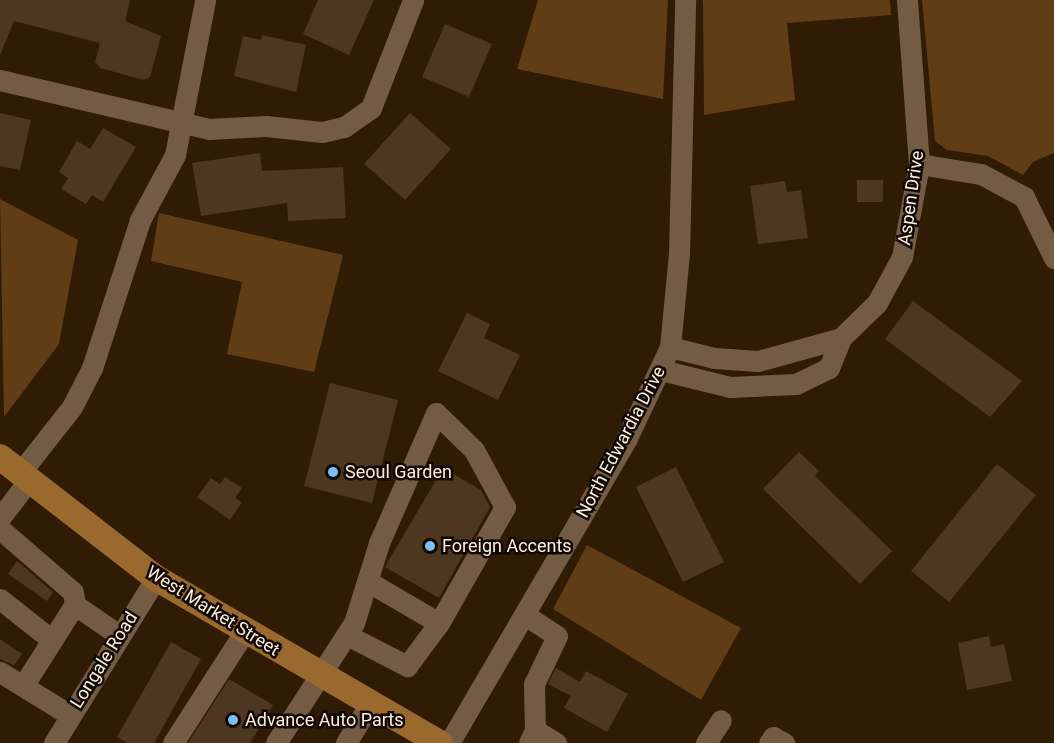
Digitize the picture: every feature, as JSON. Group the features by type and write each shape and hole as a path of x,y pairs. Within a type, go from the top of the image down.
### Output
{"main road":[{"name":"West Market Street","path":"0,457 156,578 322,677 439,743"}],"street":[{"path":"0,518 25,476 72,407 92,368 140,220 175,155 184,125 205,0"},
{"path":"0,80 184,125 266,126 304,133 344,127 371,108 382,91 413,0"},
{"name":"North Edwardia Drive","path":"449,743 525,615 661,370 670,347 679,254 685,0"},
{"name":"Aspen Drive","path":"661,370 730,387 796,384 829,368 841,338 877,303 893,279 902,257 919,164 907,0"},
{"path":"919,164 981,174 1024,197 1042,225 1054,258"},
{"name":"Aspen Drive","path":"670,347 714,358 758,361 841,338"},
{"path":"276,743 322,677 347,635 436,413 474,450 505,507 439,623 407,666 347,635"},
{"path":"0,529 73,592 75,604 23,686"},
{"name":"Longale Road","path":"54,743 156,578"},
{"path":"367,581 439,623"},
{"path":"0,599 52,640"},
{"path":"75,604 119,635"},
{"path":"525,615 557,636 534,684 532,737 556,743"},
{"path":"173,743 245,631"},
{"path":"0,672 70,715"},
{"path":"346,743 370,704"},
{"path":"706,743 721,720"},
{"path":"769,743 773,737 784,743"}],"shaded area":[{"path":"538,0 668,0 663,99 517,69"},
{"path":"703,0 890,0 891,15 787,23 795,100 704,115"},
{"path":"922,0 1054,0 1054,153 1033,162 1023,175 988,156 947,150 935,141"},
{"path":"0,199 78,240 59,344 4,417"},
{"path":"159,213 343,255 314,372 227,354 242,282 151,261"},
{"path":"587,545 741,628 701,700 553,609"}],"building":[{"path":"0,0 130,0 125,21 161,36 150,77 144,80 100,68 95,62 100,43 14,21 0,55"},
{"path":"318,0 374,0 349,55 303,34"},
{"path":"445,24 492,44 469,97 422,77"},
{"path":"262,35 306,45 296,92 234,76 243,36 261,40"},
{"path":"0,113 31,120 20,170 0,166"},
{"path":"410,113 451,149 405,200 364,164"},
{"path":"103,128 136,147 103,202 92,195 86,204 61,189 68,178 59,172 77,141 90,149"},
{"path":"260,153 262,171 343,167 346,218 288,221 287,203 201,216 192,163"},
{"path":"857,180 883,180 883,202 857,202"},
{"path":"785,181 787,192 801,190 808,238 758,244 750,186"},
{"path":"913,301 1022,381 990,417 885,339"},
{"path":"467,313 490,324 484,338 520,355 498,400 438,371"},
{"path":"330,383 398,400 372,503 304,486"},
{"path":"799,452 819,471 815,476 892,551 860,584 763,489"},
{"path":"997,464 1036,495 949,602 911,571"},
{"path":"676,467 724,562 683,582 636,487"},
{"path":"443,468 481,490 490,507 439,598 385,567"},
{"path":"225,477 242,488 235,498 242,502 230,520 197,497 211,478 220,484"},
{"path":"17,561 53,592 47,601 8,574"},
{"path":"989,636 991,647 1004,644 1012,681 967,690 958,643"},
{"path":"0,639 22,654 14,665 0,659"},
{"path":"171,642 201,659 154,743 127,743 117,737"},
{"path":"556,668 580,682 586,671 628,694 607,732 564,708 571,696 548,684"},
{"name":"Advance Auto Parts","path":"229,679 273,705 250,743 188,743"}],"place":[{"name":"Seoul Garden","path":"333,472"},
{"name":"Foreign Accents","path":"430,546"},
{"name":"Advance Auto Parts","path":"233,720"}]}
